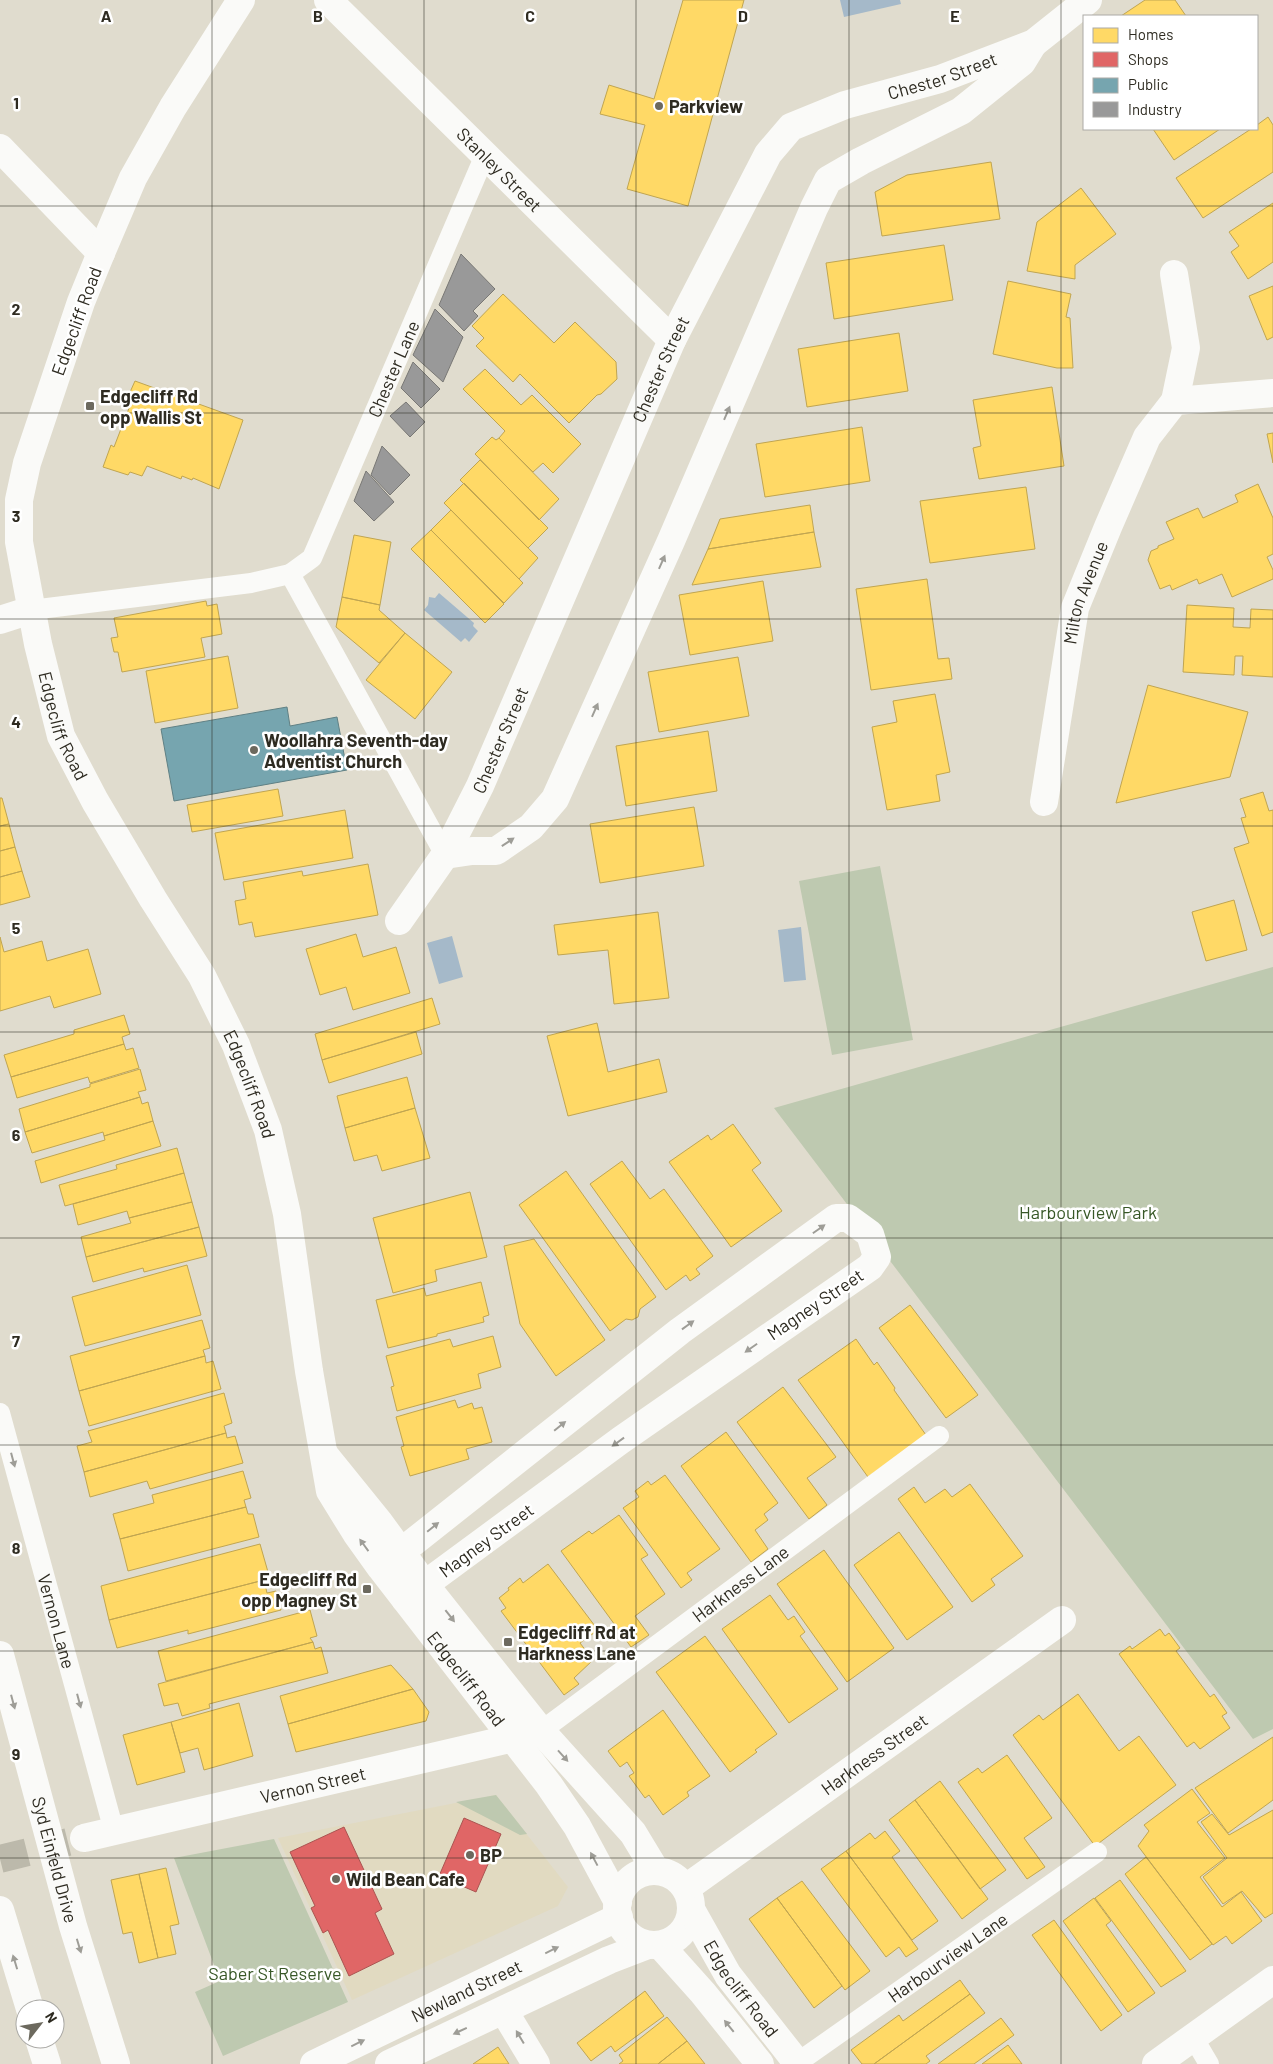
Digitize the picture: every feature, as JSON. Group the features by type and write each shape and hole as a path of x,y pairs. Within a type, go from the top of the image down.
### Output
{"street":[{"name":"Edgecliff Road","path":"241,0 173,107 133,178 81,302 27,463 20,500 19,542 31,610 61,736 95,801 153,899 202,976 236,1045 268,1130 287,1214 309,1371 330,1492 356,1533 391,1560 415,1592 513,1738 577,1826 618,1909"},
{"name":"Stanley Street","path":"328,0 672,340"},
{"name":"Chester Street","path":"399,921 445,855 480,786 672,340 768,154 791,127 845,105 940,79 1034,43 1088,0"},
{"name":"Chester Street","path":"445,855 472,851 496,851 532,827 555,799 675,533 814,208 828,180 861,161 961,111 1022,62 1034,43"},
{"path":"0,148 101,253"},
{"name":"Milton Avenue","path":"1044,802 1075,608 1147,437 1175,401 1186,348 1174,274"},
{"path":"1175,401 1273,393"},
{"path":"0,620 31,610"},
{"name":"Magney Street","path":"391,1560 680,1330 836,1218 848,1218 870,1234 877,1257 870,1267 621,1440 415,1592"},
{"name":"Edgecliff Road","path":"415,1592 633,1834 656,1871"},
{"name":"Harkness Street","path":"689,1900 1062,1620"},
{"name":"Syd Einfeld Drive","path":"0,1655 73,1926 116,2064"},
{"name":"Vernon Street","path":"84,1838 541,1731"},
{"path":"656,1871 667,1873 677,1879 689,1900 690,1921 685,1930 670,1942 654,1945 638,1942 629,1936 623,1927 618,1909 621,1891 635,1876 645,1872 656,1871"},
{"name":"Edgecliff Road","path":"689,1900 728,1975 797,2064"},
{"name":"Newland Street","path":"314,2064 618,1909"},
{"path":"0,1910 27,1999"},
{"name":"Edgecliff Road","path":"654,1945 703,1993 760,2064"},
{"name":"Newland Street","path":"389,2064 609,1960 654,1945"},
{"path":"1156,2064 1273,1980"},
{"path":"504,2011 536,2064"},
{"path":"42,2049 47,2064"}],"lane":[{"name":"Chester Lane","path":"31,610 251,583 290,574 312,558 485,155"},
{"path":"290,574 445,855"},
{"name":"Vernon Lane","path":"0,1412 114,1831"},
{"name":"Harkness Lane","path":"541,1731 939,1436"},
{"name":"Harbourview Lane","path":"797,2064 1097,1852"},
{"path":"1193,2037 1209,2064"}],"shaded area":[{"path":"496,1795 568,1887 558,1906 352,2000 278,1838"}],"green space":[{"path":"880,866 913,1040 832,1055 799,881"},
{"name":"Harbourview Park","path":"1273,967 1273,1729 1253,1739 774,1108"},
{"path":"496,1795 527,1834 520,1835 456,1802"},
{"name":"Saber St Reserve","path":"274,1839 348,2002 223,2056 195,1992 220,1981 174,1858"}],"water":[{"path":"840,0 900,0 901,4 844,17"},
{"path":"439,593 474,623 473,626 478,631 469,642 465,638 461,642 424,610 428,605 429,597 435,598"},
{"path":"801,927 806,980 784,982 778,930"},
{"path":"452,936 463,977 439,984 427,943"}],"building: Homes":[{"name":"Parkview","path":"683,0 744,0 688,206 627,189 645,125 600,114 609,85 654,99"},
{"path":"1145,0 1175,0 1185,15 1122,15"},
{"path":"1268,117 1273,125 1273,172 1203,218 1176,178 1249,130 1258,130 1258,124"},
{"path":"1154,130 1219,130 1174,160"},
{"path":"991,162 1000,219 882,236 875,192 907,175"},
{"path":"1081,188 1116,234 1075,265 1075,279 1027,271 1037,222"},
{"path":"1273,203 1273,262 1248,279 1231,252 1239,246 1229,232"},
{"path":"944,245 953,300 834,319 826,263"},
{"path":"1008,281 1071,294 1066,317 1070,318 1073,368 1057,368 993,354"},
{"path":"1273,286 1273,337 1267,340 1249,296"},
{"path":"503,294 554,343 575,322 616,362 617,379 601,394 597,395 569,423 520,374 513,382 476,346 484,338 472,326"},
{"path":"899,333 908,391 807,407 798,349"},
{"path":"485,369 521,405 532,395 581,444 553,473 543,463 533,472 499,438 505,431 463,389"},
{"path":"135,381 243,420 219,489 193,478 192,480 182,476 181,479 147,466 142,476 130,472 128,475 103,467 111,445 114,447 131,403 126,401"},
{"path":"1052,387 1064,466 979,479 973,448 981,446 973,400"},
{"path":"862,427 870,481 765,497 756,444"},
{"path":"1273,433 1273,463 1267,434"},
{"path":"492,437 496,440 499,438 559,499 539,520 475,454"},
{"path":"480,460 548,528 528,548 460,480"},
{"path":"464,483 538,558 519,579 444,503"},
{"path":"1258,484 1273,518 1273,554 1267,557 1273,570 1273,579 1232,597 1222,574 1199,584 1197,579 1172,590 1170,585 1160,589 1148,560 1151,551 1174,539 1166,522 1198,508 1203,518 1238,502 1235,495"},
{"path":"1026,487 1035,549 930,563 920,501"},
{"path":"810,505 814,532 708,549 720,519"},
{"path":"451,510 523,583 504,603 431,530"},
{"path":"431,530 504,604 485,623 411,549"},
{"path":"814,532 821,567 692,585 708,549"},
{"path":"354,535 391,542 380,605 342,597"},
{"path":"927,579 938,659 949,658 952,679 871,690 856,589"},
{"path":"763,581 773,641 690,655 679,595"},
{"path":"342,597 380,605 379,610 405,633 379,663 336,627"},
{"path":"206,601 207,606 217,604 222,634 201,638 205,657 122,672 118,652 114,652 111,638 118,637 114,618"},
{"path":"1187,605 1234,608 1233,627 1250,628 1251,609 1273,610 1273,677 1242,675 1243,656 1235,656 1234,675 1183,672"},
{"path":"405,633 452,672 415,719 366,680"},
{"path":"228,656 238,708 155,723 146,671"},
{"path":"738,657 749,716 659,732 648,672"},
{"path":"1148,685 1248,712 1230,777 1116,803"},
{"path":"935,694 950,772 936,775 940,801 887,810 872,727 897,722 893,701"},
{"path":"708,731 717,791 626,806 616,746"},
{"path":"278,789 283,816 192,832 187,805"},
{"path":"1263,792 1269,811 1273,810 1273,932 1262,936 1234,848 1249,843 1241,818 1246,817 1240,799"},
{"path":"0,798 2,798 9,824 0,826"},
{"path":"694,807 704,866 600,883 590,824"},
{"path":"345,810 353,858 224,880 215,833"},
{"path":"9,824 15,847 0,851 0,826"},
{"path":"15,847 22,871 0,877 0,851"},
{"path":"368,864 378,915 255,937 252,922 239,925 235,901 246,899 243,882 302,871 303,876"},
{"path":"22,871 30,897 0,905 0,877"},
{"path":"1234,900 1247,950 1206,961 1192,912"},
{"path":"658,912 669,998 614,1004 608,950 558,955 554,925"},
{"path":"356,934 363,957 396,947 410,993 353,1010 346,987 320,995 306,949"},
{"path":"0,937 4,952 42,941 47,961 88,949 101,994 54,1008 50,996 0,1011"},
{"path":"432,998 440,1024 322,1060 315,1034"},
{"path":"124,1015 130,1034 122,1037 124,1044 11,1077 4,1055 74,1034 74,1030"},
{"path":"597,1023 608,1072 659,1059 667,1092 568,1116 547,1036"},
{"path":"416,1032 422,1054 329,1083 322,1060"},
{"path":"124,1044 126,1050 133,1048 139,1068 90,1083 88,1077 17,1098 11,1077"},
{"path":"140,1069 146,1090 138,1092 140,1097 25,1132 19,1109"},
{"path":"407,1077 415,1108 345,1128 337,1096"},
{"path":"140,1097 142,1104 148,1102 153,1121 104,1136 103,1132 32,1153 25,1132"},
{"path":"415,1108 430,1158 382,1171 377,1155 354,1161 345,1128"},
{"path":"153,1121 161,1146 41,1183 35,1161 105,1140 104,1136"},
{"path":"733,1124 761,1163 752,1170 782,1211 731,1247 669,1162 708,1135 711,1140"},
{"path":"177,1148 184,1173 65,1206 59,1185 117,1169 116,1165"},
{"path":"622,1161 650,1199 664,1189 713,1256 696,1269 700,1274 690,1281 686,1275 666,1290 590,1184"},
{"path":"566,1171 656,1297 640,1309 638,1317 632,1320 626,1319 610,1331 519,1205"},
{"path":"184,1173 192,1202 129,1218 127,1211 78,1225 73,1204"},
{"path":"470,1192 487,1257 435,1270 437,1281 393,1293 373,1218"},
{"path":"192,1202 199,1227 86,1257 81,1237 131,1223 129,1218"},
{"path":"199,1227 207,1256 144,1272 143,1268 93,1282 86,1257"},
{"path":"534,1239 605,1340 556,1376 520,1324 504,1246"},
{"path":"187,1265 201,1315 85,1346 72,1297"},
{"path":"481,1282 489,1315 483,1317 484,1322 388,1348 376,1300 424,1288 426,1296"},
{"path":"910,1305 978,1395 946,1418 879,1328"},
{"path":"202,1320 210,1348 203,1350 205,1356 79,1391 70,1356"},
{"path":"493,1336 501,1367 478,1374 481,1388 397,1411 391,1387 394,1386 386,1356 450,1339 453,1347"},
{"path":"856,1339 874,1365 877,1362 926,1435 868,1477 798,1380"},
{"path":"205,1356 206,1363 213,1361 221,1389 89,1426 79,1391"},
{"path":"783,1387 836,1457 807,1478 827,1505 809,1519 737,1422"},
{"path":"224,1393 232,1423 224,1426 226,1433 84,1472 77,1446 92,1442 88,1431"},
{"path":"455,1400 458,1408 472,1403 474,1409 482,1407 492,1442 466,1449 469,1459 410,1476 401,1447 404,1446 396,1417"},
{"path":"726,1432 778,1503 764,1514 768,1520 755,1530 768,1549 751,1562 681,1466"},
{"path":"226,1433 227,1438 235,1436 243,1463 150,1489 147,1481 90,1497 84,1472"},
{"path":"243,1471 251,1498 244,1500 246,1507 120,1539 113,1514 154,1503 152,1495"},
{"path":"665,1475 720,1549 687,1573 692,1580 681,1588 623,1508 639,1497 635,1491 648,1481 651,1485"},
{"path":"970,1484 1023,1556 991,1579 995,1585 972,1602 898,1499 914,1487 925,1503 945,1489 952,1497"},
{"path":"246,1507 248,1514 253,1514 259,1537 128,1571 120,1539"},
{"path":"619,1515 648,1555 641,1559 665,1594 635,1616 649,1635 631,1647 561,1551 589,1531 592,1534"},
{"path":"899,1532 953,1607 907,1640 854,1565"},
{"path":"260,1544 268,1572 262,1574 264,1580 109,1620 101,1586"},
{"path":"824,1550 894,1648 847,1682 777,1584"},
{"path":"548,1564 598,1630 580,1643 593,1660 574,1678 579,1684 564,1695 501,1611 506,1608 499,1598 520,1578 523,1583"},
{"path":"264,1580 267,1593 276,1591 281,1610 188,1634 188,1630 117,1648 109,1620"},
{"path":"770,1595 788,1620 794,1616 805,1632 800,1636 838,1689 789,1723 722,1629"},
{"path":"310,1610 317,1636 310,1638 313,1642 166,1681 158,1651"},
{"path":"1160,1629 1165,1636 1169,1633 1180,1648 1176,1651 1210,1697 1214,1694 1227,1713 1222,1716 1230,1728 1200,1749 1194,1742 1187,1747 1119,1654 1130,1646 1132,1649"},
{"path":"705,1636 777,1734 730,1772 656,1672"},
{"path":"313,1642 315,1649 321,1647 328,1673 209,1704 210,1708 182,1716 178,1703 164,1706 158,1684"},
{"path":"391,1665 413,1689 288,1724 280,1696"},
{"path":"413,1689 429,1712 426,1721 296,1752 288,1724"},
{"path":"1078,1694 1119,1751 1139,1736 1176,1785 1095,1846 1013,1735 1039,1715 1043,1720"},
{"path":"239,1703 253,1756 204,1770 198,1748 180,1753 171,1722"},
{"path":"663,1710 710,1776 687,1792 689,1796 663,1815 649,1795 645,1798 629,1776 634,1773 627,1762 620,1767 608,1751"},
{"path":"171,1722 185,1772 137,1785 123,1735"},
{"path":"1273,1737 1273,1800 1228,1833 1195,1788"},
{"path":"1007,1755 1052,1818 1024,1838 1045,1867 1027,1879 958,1782 978,1768 982,1773"},
{"path":"940,1781 1006,1870 980,1889 915,1800"},
{"path":"1192,1789 1210,1813 1197,1822 1225,1858 1200,1877 1222,1907 1241,1892 1262,1921 1232,1944 1226,1936 1213,1945 1138,1846 1149,1831 1144,1825"},
{"path":"915,1800 988,1899 962,1919 889,1820"},
{"path":"1273,1810 1273,1913 1265,1918 1242,1891 1223,1904 1203,1877 1227,1858 1201,1822 1212,1814 1229,1835"},
{"path":"885,1831 900,1851 892,1857 938,1921 912,1940 846,1851 870,1833 875,1839"},
{"path":"846,1851 918,1949 906,1957 899,1947 886,1957 821,1869"},
{"path":"1146,1857 1212,1944 1190,1960 1125,1874"},
{"path":"166,1868 179,1924 170,1926 176,1954 158,1958 139,1874"},
{"path":"139,1874 158,1958 139,1963 132,1932 123,1934 111,1880"},
{"path":"1120,1880 1186,1971 1161,1987 1095,1898"},
{"path":"802,1881 870,1971 845,1990 777,1898"},
{"path":"777,1898 842,1986 814,2008 749,1919"},
{"path":"1094,1898 1111,1921 1106,1925 1155,1993 1128,2012 1063,1921"},
{"path":"1054,1920 1122,2015 1101,2031 1032,1935"},
{"path":"960,1980 970,1994 874,2064 862,2064 851,2050 899,2015 903,2021"},
{"path":"645,1991 664,2016 615,2052 611,2046 591,2061 577,2043"},
{"path":"970,1994 985,2013 926,2056 930,2061 926,2064 874,2064"},
{"path":"667,2017 687,2041 658,2064 619,2064 623,2061 619,2055"},
{"path":"1001,2018 1014,2035 974,2064 938,2064"},
{"path":"687,2041 705,2064 658,2064"},
{"path":"1008,2045 1022,2064 982,2064"},
{"path":"498,2047 509,2064 473,2064"}],"building: Shops":[{"name":"BP","path":"464,1818 501,1834 476,1892 439,1876"},
{"name":"Wild Bean Cafe","path":"344,1827 382,1909 375,1913 394,1954 349,1976 328,1930 323,1933 311,1908 315,1906 290,1852"}],"building: Public":[{"name":"Woollahra Seventh-day Adventist Church","path":"287,707 290,726 337,717 347,770 174,801 161,729"}],"building: Industry":[{"path":"461,254 495,289 473,311 478,316 464,331 439,305"},
{"path":"435,309 463,337 443,382 413,355"},
{"path":"413,362 440,389 421,408 401,388"},
{"path":"406,402 425,422 410,437 390,416"},
{"path":"382,446 410,475 390,495 371,475"},
{"path":"366,471 394,502 374,521 354,501"}],"tunnel":[{"path":"0,1859 84,1838"}],"place":[{"name":"Parkview","path":"659,106"},
{"name":"Edgecliff Rd opp Wallis St","path":"90,406"},
{"name":"Woollahra Seventh-day Adventist Church","path":"254,750"},
{"name":"Edgecliff Rd opp Magney St","path":"367,1589"},
{"name":"Edgecliff Rd at Harkness Lane","path":"508,1642"},
{"name":"BP","path":"470,1855"},
{"name":"Wild Bean Cafe","path":"336,1879"}]}
